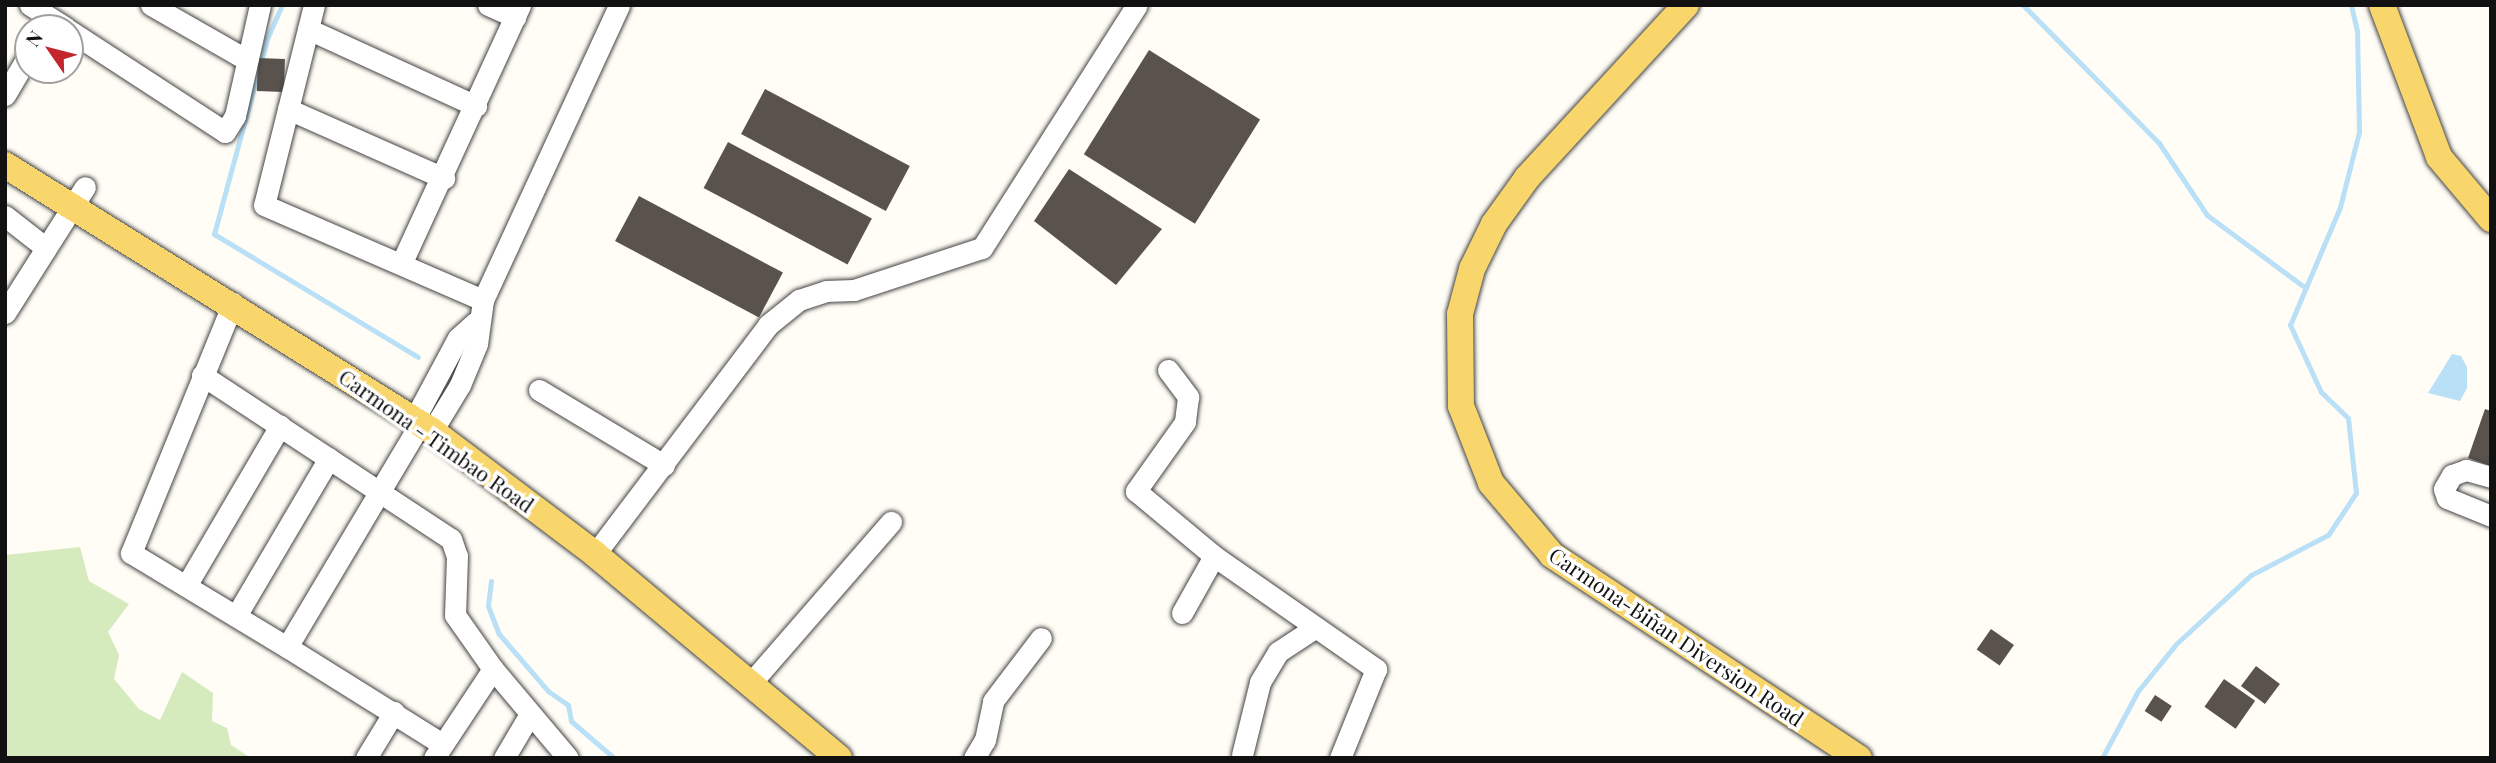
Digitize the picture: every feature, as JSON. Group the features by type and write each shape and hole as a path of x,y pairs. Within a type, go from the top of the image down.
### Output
{"main road":[{"name":"Carmona-Biñan Diversion Road","path":"1686,5 1527,178 1494,225 1472,269 1460,314 1461,406 1491,483 1511,513 1552,555 1859,758"},
{"path":"2382,5 2439,157 2491,219"},
{"name":"Carmona - Timbao Road","path":"5,165 80,196 233,303 422,425 596,554 839,758"}],"street":[{"path":"30,5 45,14"},
{"path":"151,5 247,60"},
{"path":"84,39 225,132 235,116 260,5"},
{"path":"314,5 264,205 402,262 482,300"},
{"path":"402,262 444,178 518,11 488,5"},
{"path":"287,647 379,491 422,425 460,385 477,344 477,322 482,300 619,5"},
{"path":"596,554 768,325 799,300 854,290 982,248 1137,5"},
{"path":"308,29 476,106"},
{"path":"5,95 14,80"},
{"path":"288,109 444,178"},
{"path":"5,313 12,287 46,248 80,196"},
{"path":"5,216 46,248"},
{"path":"233,303 131,553 394,712 438,751 492,669"},
{"path":"1168,370 1188,397 1185,422 1136,491 1214,556 1376,670 1340,758"},
{"path":"202,375 450,539 457,556 455,615 492,669 568,758"},
{"path":"539,390 664,465"},
{"path":"186,586 280,426"},
{"path":"236,616 329,458"},
{"path":"2491,477 2466,470 2452,475 2444,489 2447,498 2491,516"},
{"path":"750,684 891,522"},
{"path":"1182,613 1214,556"},
{"path":"1242,755 1260,682 1278,652 1316,627"},
{"path":"974,758 985,740 993,701 1041,638"},
{"path":"366,758 394,712"},
{"path":"504,758 530,714"}],"green space":[{"path":"80,547 89,581 129,604 108,632 119,655 114,679 139,709 160,720 182,672 213,693 212,721 227,728 231,745 251,758 5,758 5,555"}],"water":[{"path":"2452,354 2461,356 2467,367 2467,388 2460,401 2428,393"}],"building":[{"path":"1149,50 1260,119 1195,224 1084,154"},
{"path":"258,58 285,59 284,92 257,91"},
{"path":"765,89 910,166 886,211 741,134"},
{"path":"728,142 872,219 848,264 704,188"},
{"path":"1069,169 1162,229 1116,285 1034,221"},
{"path":"639,196 783,273 759,318 615,241"},
{"path":"2485,409 2491,411 2491,466 2468,458"},
{"path":"1991,629 2014,645 2000,666 1977,649"},
{"path":"2256,666 2280,684 2265,704 2241,686"},
{"path":"2224,679 2255,701 2236,729 2204,707"},
{"path":"2155,695 2172,706 2161,722 2145,711"}],"waterway":[{"path":"282,5 267,39 214,234 418,357"},
{"path":"2023,5 2159,143 2207,215 2303,286"},
{"path":"2102,758 2138,691 2176,644 2251,575 2328,535 2356,493 2348,418 2321,392 2290,325 2340,207 2359,132 2357,31 2351,5"},
{"path":"491,581 488,606 499,634 548,691 568,705 571,721 614,758"}]}
